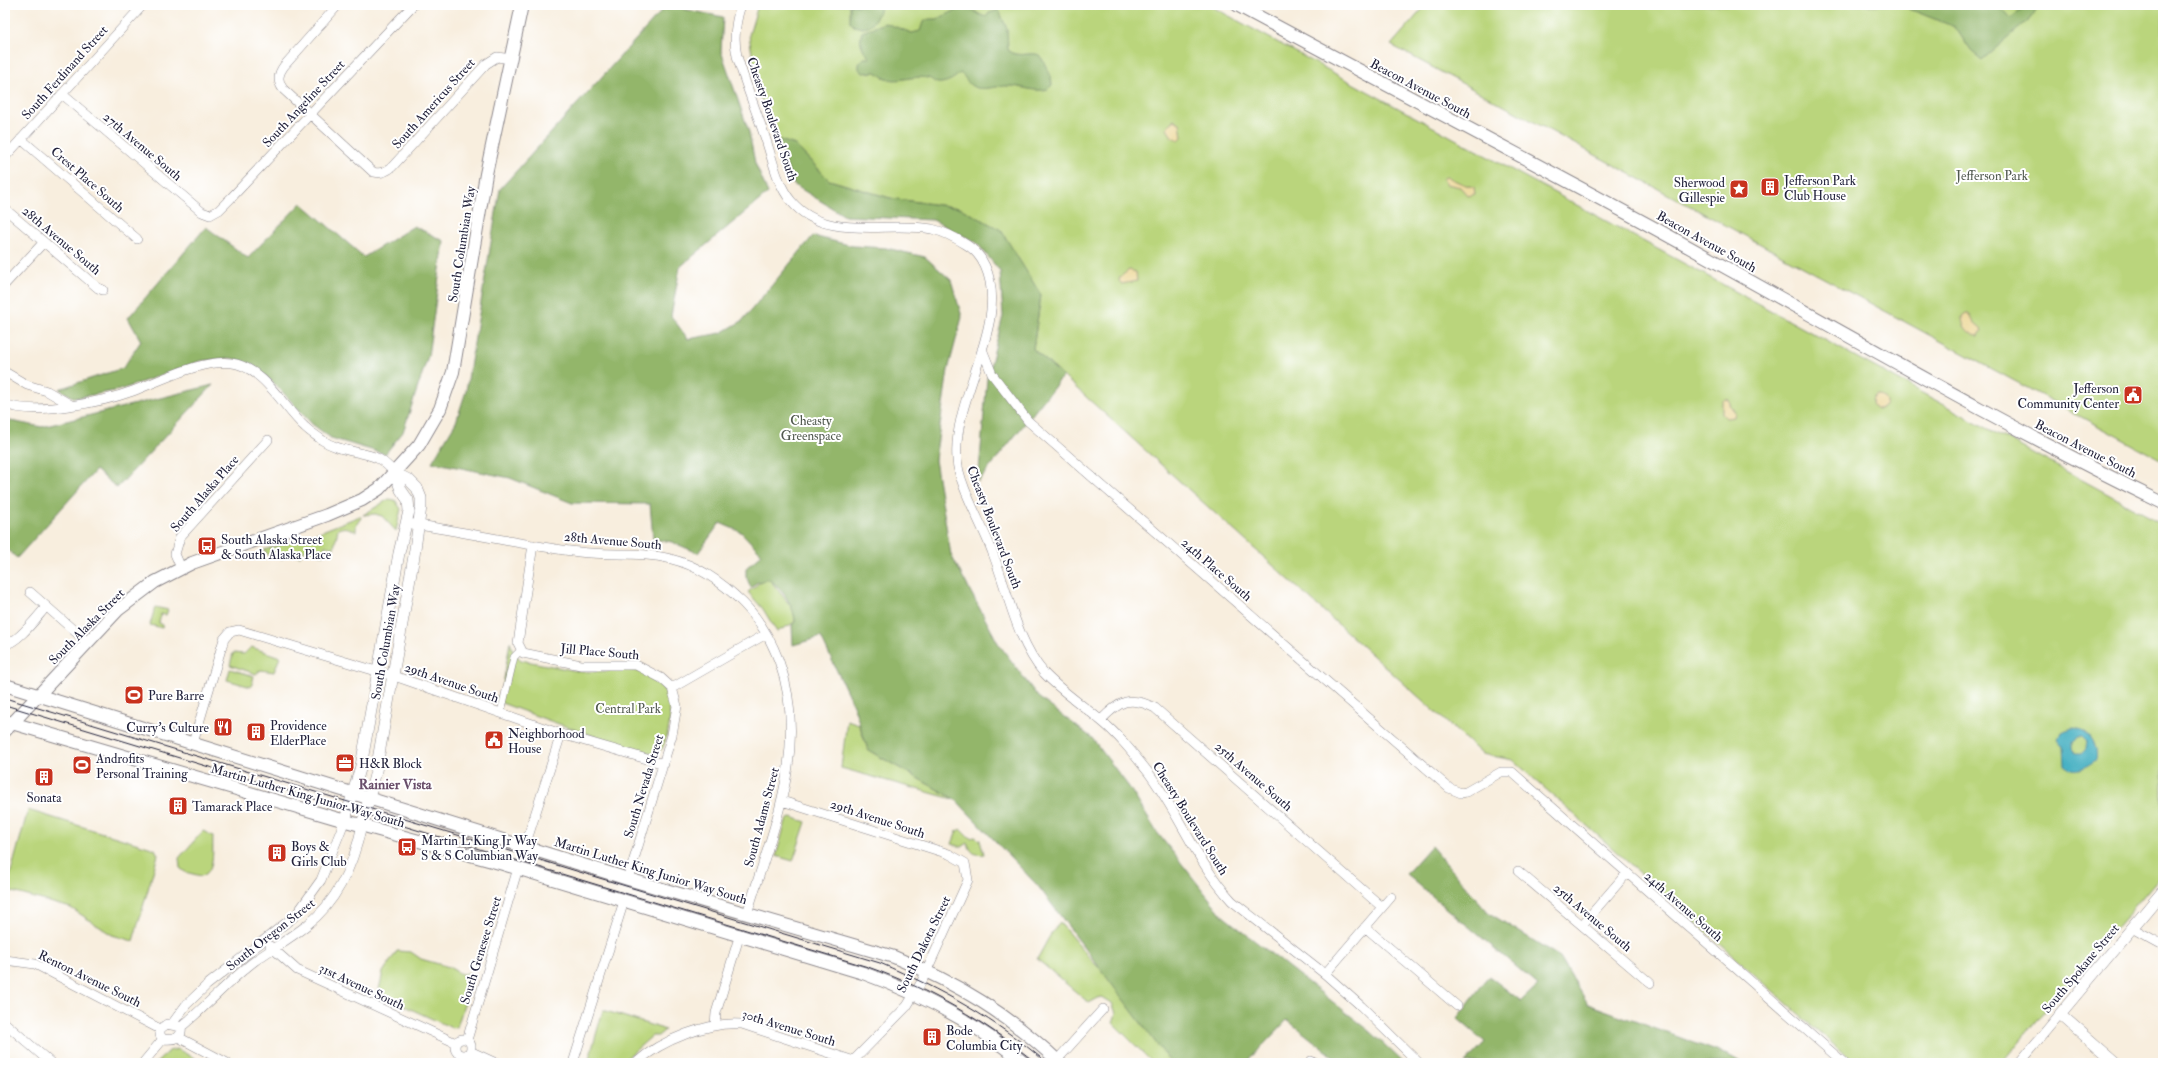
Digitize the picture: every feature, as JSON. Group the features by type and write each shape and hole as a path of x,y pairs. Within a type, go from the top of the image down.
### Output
{"main road":[{"name":"South Columbian Way","path":"395,473 412,455 431,426 450,385 456,357 486,174 522,5"},
{"name":"Beacon Avenue South","path":"1237,5 1654,228 1984,411 2163,503"},
{"name":"South Alaska Street","path":"7,725 38,696 118,610 140,593 181,568 344,509 379,489 395,473"},
{"name":"Martin Luther King Junior Way South","path":"5,685 628,879 867,948 927,971 971,994 1010,1020 1058,1062"},
{"name":"Martin Luther King Junior Way South","path":"7,725 362,826 518,868 864,972 914,994 986,1034 1024,1063"}],"street":[{"name":"South Ferdinand Street","path":"5,157 143,5"},
{"path":"310,115 283,89 279,81 280,70 338,5"},
{"name":"South Angeline Street","path":"210,215 219,210 413,5"},
{"name":"Cheasty Boulevard South","path":"741,5 735,29 734,43 737,56 784,191 800,211 826,224 841,226 930,229 958,238 972,248 986,266 992,296 990,319 959,421 956,443 957,462 962,480 993,553 1017,620 1036,660 1056,684 1101,720 1126,745 1153,779 1219,887 1245,912 1325,974 1366,1011 1418,1063"},
{"name":"South Americus Street","path":"310,115 373,172 386,172 486,64 497,57 511,59"},
{"name":"27th Avenue South","path":"62,94 202,212 210,215"},
{"name":"Crest Place South","path":"21,139 137,239"},
{"name":"28th Avenue South","path":"5,210 98,288 103,290"},
{"path":"5,284 43,243"},
{"name":"24th Place South","path":"982,349 992,374 1028,421 1449,788 1455,791 1466,792 1507,771"},
{"path":"5,404 14,408 56,408 102,400 130,392 179,373 209,364 238,364 258,377 281,398 305,428 324,441 339,448 377,458 395,473"},
{"path":"5,372 27,385 47,391 71,405"},
{"name":"South Alaska Place","path":"181,568 175,554 180,537 268,440"},
{"name":"South Columbian Way","path":"362,826 376,771 414,556 410,507 408,500 401,490 395,473"},
{"name":"South Columbian Way","path":"345,820 361,766 399,553 412,524"},
{"name":"28th Avenue South","path":"412,524 533,545 592,553 647,554 685,563 722,583 749,609 766,634"},
{"path":"502,712 514,657 521,650 518,643 533,545"},
{"path":"30,592 87,642"},
{"path":"5,644 10,644 16,639 46,607"},
{"name":"29th Avenue South","path":"193,743 222,643 230,632 239,630 393,675 502,712 561,734 664,764"},
{"path":"672,688 766,634"},
{"name":"South Adams Street","path":"746,914 782,801 791,748 790,700 780,664 766,634"},
{"name":"Jill Place South","path":"521,650 526,654 567,663 636,665 661,678 672,688"},
{"name":"South Nevada Street","path":"628,879 664,764 676,717 677,706 672,688"},
{"name":"25th Avenue South","path":"1101,720 1119,703 1128,701 1146,703 1155,708 1382,907"},
{"path":"525,846 561,734"},
{"name":"24th Avenue South","path":"1507,771 1512,772 1844,1063"},
{"name":"29th Avenue South","path":"782,801 949,854 965,863"},
{"name":"South Oregon Street","path":"176,1025 186,1005 207,985 296,915 321,880 345,820"},
{"name":"South Oregon Street","path":"176,1025 251,964 308,925 324,909 337,892 353,859 362,826"},
{"name":"South Dakota Street","path":"853,1062 907,1006 927,971 968,880 965,863"},
{"name":"South Genesee Street","path":"466,1040 518,868"},
{"name":"25th Avenue South","path":"1518,871 1650,983"},
{"path":"1582,925 1627,873"},
{"name":"South Spokane Street","path":"2019,1063 2163,891"},
{"path":"1325,974 1391,897"},
{"path":"573,1063 624,901"},
{"path":"1365,927 1457,1006"},
{"path":"2132,928 2163,945"},
{"path":"636,1063 644,1056 672,1040 715,1025 716,1014 740,934"},
{"name":"31st Avenue South","path":"266,940 273,950 297,970 456,1043"},
{"name":"Renton Avenue South","path":"5,960 35,964 160,1029"},
{"path":"1058,1062 1103,1009"},
{"path":"2060,1014 2116,1063"},
{"path":"5,1023 51,1063"},
{"path":"163,1039 160,1035 160,1029 167,1024 176,1025 182,1032 178,1037"},
{"name":"30th Avenue South","path":"715,1025 742,1024 853,1062"},
{"path":"143,1063 163,1039 178,1037 227,1063"},
{"path":"460,1054 455,1048 456,1043 462,1039 470,1043 470,1051"},
{"path":"460,1054 464,1055 470,1051"},
{"path":"470,1051 496,1063"},
{"path":"455,1063 460,1054"}],"green space":[{"name":"Cheasty Greenspace","path":"667,5 682,5 683,9 723,17 721,51 749,132 755,163 768,193 680,267 671,316 688,339 721,333 742,321 813,236 853,246 886,248 925,257 951,280 962,317 948,370 935,460 951,555 998,643 1038,697 1092,738 1129,787 1156,831 1223,916 1370,1031 1404,1063 1342,1063 1287,1020 1246,1063 1171,1063 1038,886 956,800 868,750 854,707 821,637 793,645 792,625 795,622 793,610 782,592 768,579 756,583 751,588 746,576 746,568 762,554 741,532 720,523 698,553 672,542 653,539 650,504 572,503 510,478 432,462 456,422 466,391 500,189"},
{"path":"758,5 1209,5 2163,524 2163,873 2001,1063 1854,1063 1513,760 1482,754 1033,349 1041,295 960,208 890,198 829,180 795,145 777,139 758,91 749,35"},
{"path":"850,5 882,5 873,22 867,27 863,28 854,26 850,22"},
{"name":"Jefferson Park","path":"1426,5 2163,5 2163,461 1391,45"},
{"path":"1903,5 1999,5 2011,18 2028,5 2039,5 2031,18 1982,60 1971,51 1955,27 1909,9"},
{"path":"963,7 970,8 986,17 989,13 999,10 1007,29 1008,50 1016,54 1040,55 1051,76 1052,85 1048,89 1043,90 1009,86 976,88 970,85 960,73 949,81 939,83 928,78 920,77 901,80 889,79 876,72 863,73 859,69 859,64 863,58 870,58 865,52 861,43 862,32 885,23 912,33 920,31 923,22 929,19 937,19"},
{"path":"777,139 795,145 829,180 890,198 960,208 1001,230 1041,295 1033,349 1063,376 978,482 987,379 1003,316 1000,271 976,242 933,220 845,216 793,184"},
{"path":"301,203 364,257 414,226 444,241 428,356 403,432 385,454 331,438 312,424 277,386 257,369 243,361 230,358 200,361 120,390 75,398 59,389 123,368 141,341 128,318 206,227 248,258"},
{"path":"213,385 117,488 96,470 17,558 5,548 5,420 42,427"},
{"path":"389,499 395,500 401,509 396,531 382,516 375,514 363,515"},
{"path":"360,516 361,518 356,525 356,532 347,528 338,529 334,548 325,546 323,555 303,550 300,556 286,552 282,559 268,555 264,550 312,535"},
{"path":"764,579 770,580 794,611 795,622 777,632 763,609 748,592"},
{"path":"155,607 168,610 166,615 161,614 159,623 163,625 162,628 150,625"},
{"name":"Central Park","path":"510,642 513,652 521,660 582,672 608,671 612,668 626,667 628,669 643,672 654,678 662,686 667,695 669,705 669,727 662,749 653,754 632,748 491,699 499,696 502,691"},
{"path":"251,647 280,657 274,672 261,670 256,674 230,665 233,653 244,654"},
{"path":"230,669 254,676 251,687 227,680"},
{"path":"847,720 859,724 868,750 956,800 841,768"},
{"path":"28,810 155,849 158,855 133,941 112,935 71,908 6,890"},
{"path":"791,817 806,822 793,861 776,856 786,821"},
{"path":"961,829 970,838 975,837 980,840 984,854 973,853 968,843 962,847 952,844 957,831"},
{"path":"203,831 213,836 213,853 209,870 206,874 201,876 185,872 180,868 179,858"},
{"path":"1431,846 1489,913 1560,957 1588,1004 1730,1056 1742,1063 1465,1063 1485,1042 1457,1018 1489,976 1521,1001 1538,985 1406,874"},
{"path":"1060,923 1093,962 1138,1005 1183,1063 1153,1063 1113,1023 1116,1013 1112,1003 1100,997 1089,1003 1037,959 1050,936"},
{"path":"397,951 411,952 421,959 449,967 461,974 474,974 457,1027 452,1028 378,994 383,972"},
{"path":"603,1010 665,1030 658,1036 652,1036 621,1063 588,1063"},
{"path":"177,1049 204,1063 156,1063 169,1051"}],"sand":[{"path":"1174,120 1180,123 1182,137 1179,140 1172,137 1167,129 1168,125"},
{"path":"1447,176 1460,183 1474,187 1475,194 1468,196 1460,187 1446,184 1443,179"},
{"path":"1129,270 1136,272 1137,281 1122,284 1119,281 1120,277"},
{"path":"1969,313 1974,323 1982,330 1979,336 1969,332 1963,323 1962,316"},
{"path":"1876,395 1882,395 1886,399 1886,405 1882,409 1876,409 1872,405 1872,399"},
{"path":"1725,399 1729,400 1731,407 1735,412 1734,417 1726,418 1722,414 1722,402"}],"water":[{"path":"2072,728 2083,731 2087,734 2091,738 2096,748 2096,760 2085,767 2077,769 2069,768 2065,765 2064,746 2058,739 2061,732","holes":["2077,736 2082,736 2087,741 2086,749 2082,753 2076,753 2072,749 2072,743"]}],"tram line":[{"path":"5,698 880,963 903,973 968,1007 1028,1047 1047,1063"},
{"path":"5,705 868,967 913,985 935,996 997,1033 1036,1063"}],"place":[{"name":"Jefferson Park Club House","path":"1770,187"},
{"name":"Sherwood Gillespie","path":"1739,189"},
{"name":"Jefferson Community Center","path":"2133,395"},
{"name":"South Alaska Street & South Alaska Place","path":"207,546"},
{"name":"Pure Barre","path":"134,695"},
{"name":"Curry's Culture","path":"223,727"},
{"name":"Providence ElderPlace","path":"256,732"},
{"name":"Neighborhood House","path":"494,740"},
{"name":"H&R Block","path":"345,763"},
{"name":"Androfits Personal Training","path":"82,765"},
{"name":"Sonata","path":"44,777"},
{"name":"Tamarack Place","path":"178,806"},
{"name":"Martin L King Jr Way S & S Columbian Way","path":"407,847"},
{"name":"Boys & Girls Club","path":"277,853"},
{"name":"Bode Columbia City","path":"932,1037"}],"district":[{"name":"Rainier Vista","path":"395,784"}]}
